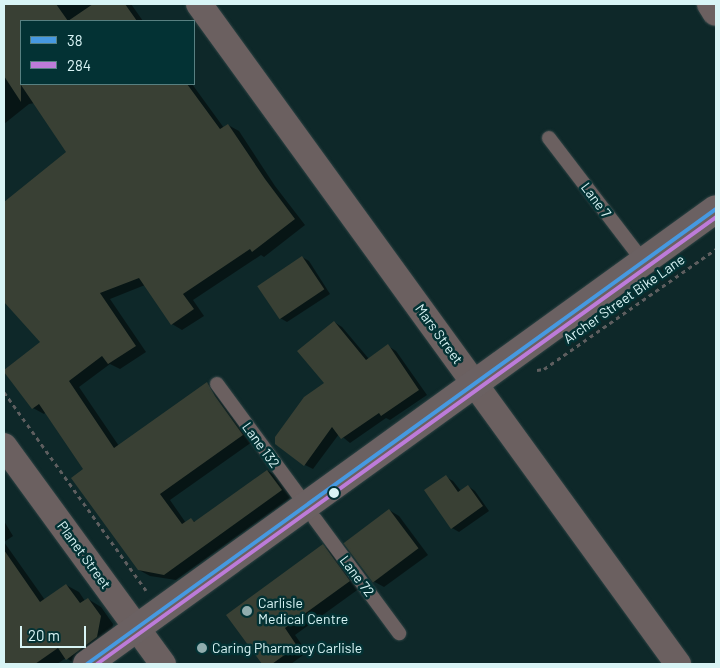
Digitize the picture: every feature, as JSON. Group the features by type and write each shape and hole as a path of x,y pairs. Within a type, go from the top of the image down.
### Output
{"main road":[{"path":"87,664 142,635 480,389 643,261 716,209"},
{"path":"480,389 516,373 716,229"},
{"path":"117,664 142,635"}],"street":[{"name":"Mars Street","path":"200,4 678,664"},
{"path":"710,4 716,12"},
{"name":"Planet Street","path":"4,446 163,664"}],"lane":[{"name":"Lane 7","path":"549,138 643,261"},
{"name":"Lane 132","path":"217,384 310,512"},
{"name":"Lane 72","path":"310,512 399,633"}],"path":[{"name":"Archer Street Bike Lane","path":"516,373 544,369 716,249"},
{"path":"4,392 147,592 154,589"}],"building":[{"path":"4,4 56,4 67,20 20,20 21,102 4,76"},
{"path":"93,4 125,4 136,20 69,20"},
{"path":"21,85 188,85 220,129 228,124 295,219 252,252 250,249 183,294 194,309 171,325 139,278 100,293 136,346 108,364 102,356 69,381 114,448 207,382 243,435 160,494 182,524 191,518 194,522 267,470 282,490 164,575 138,570 71,478 83,469 39,404 32,409 4,372 4,370 40,342 4,302 4,202 66,152"},
{"path":"302,256 324,289 280,319 257,286"},
{"path":"334,321 366,360 388,344 419,390 381,416 379,413 341,439 332,427 304,466 275,444 275,437 304,397 324,383 297,351"},
{"path":"446,475 458,492 468,485 483,506 451,529 424,490"},
{"path":"389,509 418,548 373,582 343,543"},
{"path":"323,544 350,581 285,628 297,646 272,664 262,664 226,615"},
{"path":"4,550 40,602 66,584 80,603 88,598 101,616 97,637 66,660 58,648 35,664 4,664"}],"transit line":[{"name":"38","path":"87,664 716,209"},
{"name":"284","path":"97,664 716,217"}],"place":[{"name":"Carlisle Medical Centre","path":"247,611"},
{"name":"Caring Pharmacy Carlisle","path":"202,648"}]}
